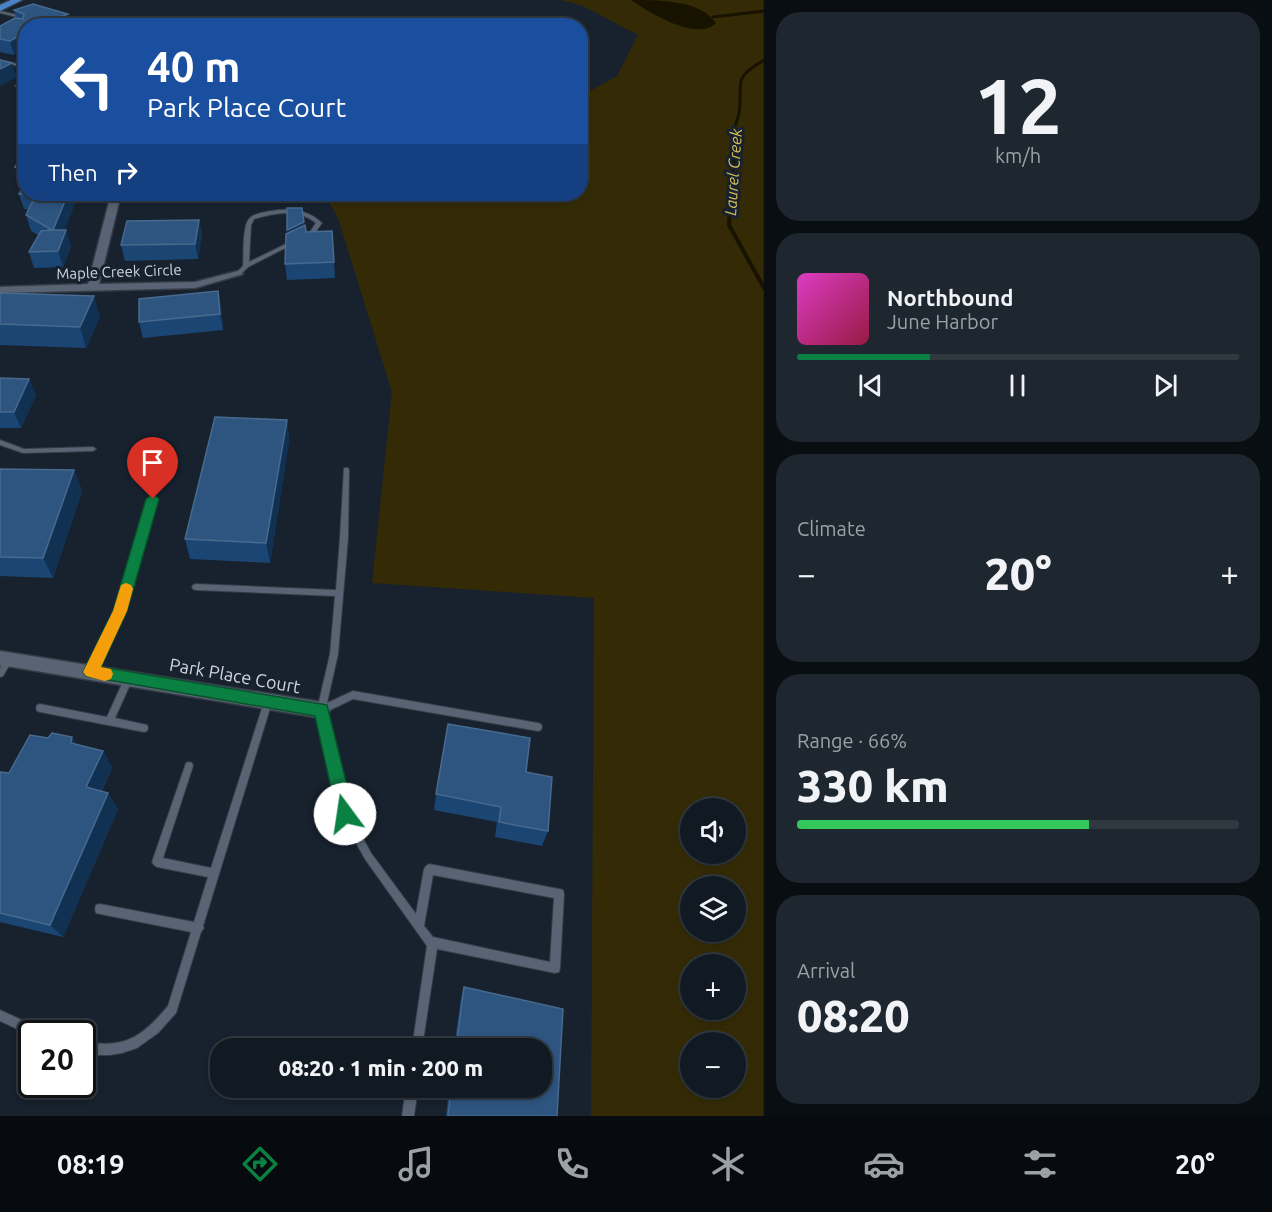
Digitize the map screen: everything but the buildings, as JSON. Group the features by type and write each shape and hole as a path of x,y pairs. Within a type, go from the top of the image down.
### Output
{"main road":[{"path":"0,10 18,0"}],"street":[{"path":"93,288 114,201"},
{"name":"Maple Creek Circle","path":"0,290 195,285 242,270"},
{"name":"Park Place Court","path":"3,663 91,672 321,710"}],"lane":[{"path":"0,10 21,17 29,15"},
{"path":"57,15 68,18"},
{"path":"9,22 18,18"},
{"path":"0,61 18,65"},
{"path":"285,211 298,211 310,214 319,224 312,233 242,270 248,225 252,218 285,211"},
{"path":"0,441 23,451 93,449"},
{"path":"346,470 344,538 334,654 321,710 345,814 368,856 419,927 432,943 555,968 559,894 429,869 419,927"},
{"path":"91,672 120,611 153,499"},
{"path":"196,587 340,593"},
{"path":"109,721 129,678"},
{"path":"321,710 353,695 538,727"},
{"path":"96,1050 124,1048 142,1041 157,1028 172,1009 268,702"},
{"path":"40,708 144,728"},
{"path":"189,766 157,862 215,874"},
{"path":"100,909 199,928"},
{"path":"418,1038 432,943"},
{"path":"0,1015 18,1024"},
{"path":"408,1116 411,1098"}],"shaded area":[{"path":"561,0 763,0 763,1116 591,1116 594,598 372,583 392,392 338,218 329,201 588,201 588,92 617,76 638,35 583,6"},
{"path":"631,0 666,1 690,6 709,15 716,23 708,28 686,28 661,18"}],"waterway":[{"path":"713,17 764,11"},
{"name":"Laurel Creek","path":"733,132 739,113 742,77 764,60"},
{"name":"Laurel Creek","path":"734,131 732,137 735,147 729,225 764,288"}],"slow traffic":[{"path":"105,674 91,672 120,611 126,589"}],"route":[{"path":"153,499 120,611 91,672 321,710 345,814"}]}
